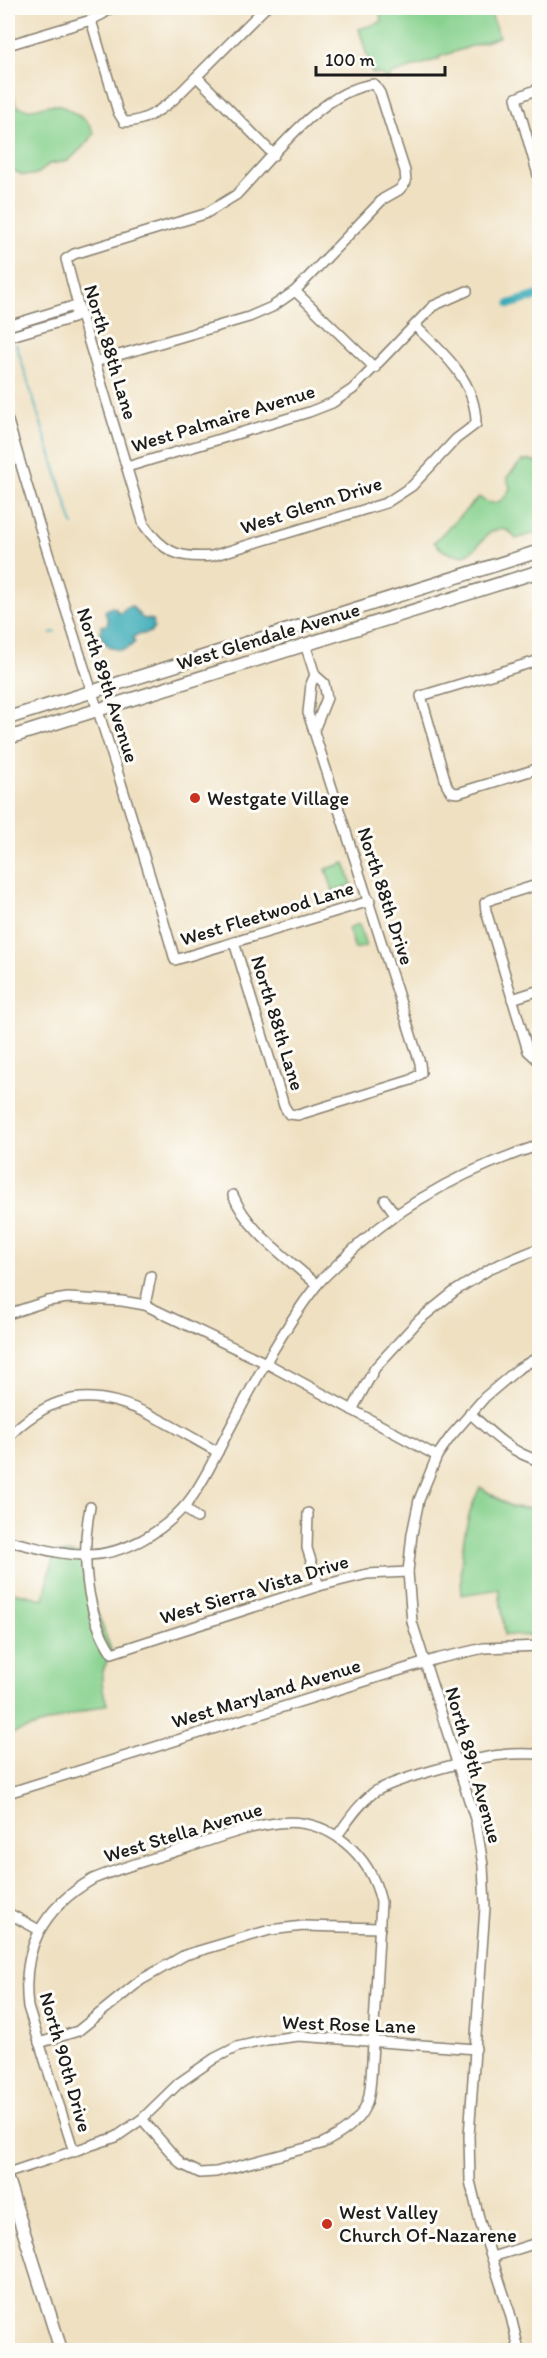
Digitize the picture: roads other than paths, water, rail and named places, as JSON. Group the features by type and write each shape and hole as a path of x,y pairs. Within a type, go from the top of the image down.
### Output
{"main road":[{"name":"West Glendale Avenue","path":"8,718 540,550"},
{"name":"West Glendale Avenue","path":"8,738 540,571"},
{"path":"299,626 304,644"},
{"path":"8,2182 61,2350"}],"street":[{"path":"8,45 90,20 111,8"},
{"path":"90,20 118,112 124,122 136,122 173,100 265,8"},
{"path":"95,362 249,317 272,307 295,291 383,199 399,190 406,182 380,93 374,84 362,86 327,103 274,155 197,77"},
{"path":"540,88 516,98 540,182"},
{"name":"North 88th Lane","path":"168,550 154,540 144,525 66,259 74,254 205,214 236,195 274,155"},
{"path":"295,291 375,368"},
{"name":"West Palmaire Avenue","path":"127,467 321,408 343,396 375,368 433,306 467,291"},
{"path":"8,326 70,307 79,309 73,318 8,337"},
{"name":"West Glenn Drive","path":"168,550 195,557 212,556 386,503 412,486 456,439 476,424 476,415 464,377 415,326"},
{"name":"North 89th Avenue","path":"8,421 137,833 174,960"},
{"path":"304,644 315,675 324,683 327,698 314,730"},
{"path":"540,660 421,696 447,786 451,792 458,793 540,768"},
{"name":"North 88th Drive","path":"289,1114 298,1115 411,1080 421,1074 420,1063 370,901 308,713 310,684 315,675"},
{"path":"311,695 327,698"},
{"path":"540,884 485,903 528,1051 540,1062"},
{"name":"West Fleetwood Lane","path":"174,960 370,901"},
{"name":"North 88th Lane","path":"234,942 284,1106 289,1114"},
{"path":"512,999 540,990"},
{"path":"8,1541 54,1552 87,1555 116,1551 152,1535 184,1507 218,1452 289,1325 317,1285 354,1248 395,1214 438,1186 477,1167 540,1145"},
{"path":"233,1195 238,1208 248,1222 317,1285"},
{"path":"385,1200 395,1214"},
{"path":"352,1410 375,1368 419,1320 455,1291 493,1267 540,1248"},
{"path":"145,1305 151,1276"},
{"path":"8,1314 48,1301 68,1298 122,1301 145,1305 266,1364 437,1456"},
{"name":"North 89th Avenue","path":"519,2350 510,2313 480,2222 470,2181 469,2136 485,1887 476,1822 412,1622 408,1572 419,1500 437,1456 470,1413 500,1383 540,1356"},
{"path":"8,1438 14,1429 43,1409 61,1401 80,1398 114,1400 135,1407 218,1452"},
{"path":"470,1413 522,1456 540,1461"},
{"path":"87,1555 87,1524 90,1507"},
{"path":"184,1507 196,1518"},
{"path":"308,1513 307,1548 320,1586"},
{"name":"West Sierra Vista Drive","path":"87,1555 90,1602 101,1637 112,1653 320,1586 367,1574 408,1572"},
{"name":"West Maryland Avenue","path":"8,1793 424,1663 484,1648 540,1646"},
{"path":"337,1836 357,1809 374,1792 390,1784 502,1755 540,1754"},
{"name":"West Stella Avenue","path":"49,1914 70,1894 93,1879 253,1827 281,1822 306,1824 337,1836 357,1851 370,1870 381,1902 371,2078 366,2106 351,2124 335,2137 321,2144 233,2169 200,2173 181,2164 142,2119"},
{"path":"8,1913 39,1930"},
{"name":"North 90th Drive","path":"49,1914 39,1930 30,1954 26,1983 28,2007 74,2152"},
{"path":"39,2043 78,2031 141,1980 185,1955 270,1930 303,1926 380,1928"},
{"name":"West Rose Lane","path":"8,2173 116,2137 142,2119 179,2082 215,2058 237,2047 299,2036 476,2049"},
{"path":"492,2257 540,2242"}],"water":[{"path":"132,606 142,618 153,620 154,628 151,632 134,636 135,642 125,649 110,647 102,639 100,633 102,625 105,626 108,622 105,611 111,607 116,608 120,613"}],"waterway":[{"path":"510,304 540,295"},
{"path":"16,344 73,525"},
{"path":"51,633 55,632"}],"place":[{"name":"Westgate Village","path":"195,798"},
{"name":"West Valley Church Of-Nazarene","path":"327,2224"}]}
